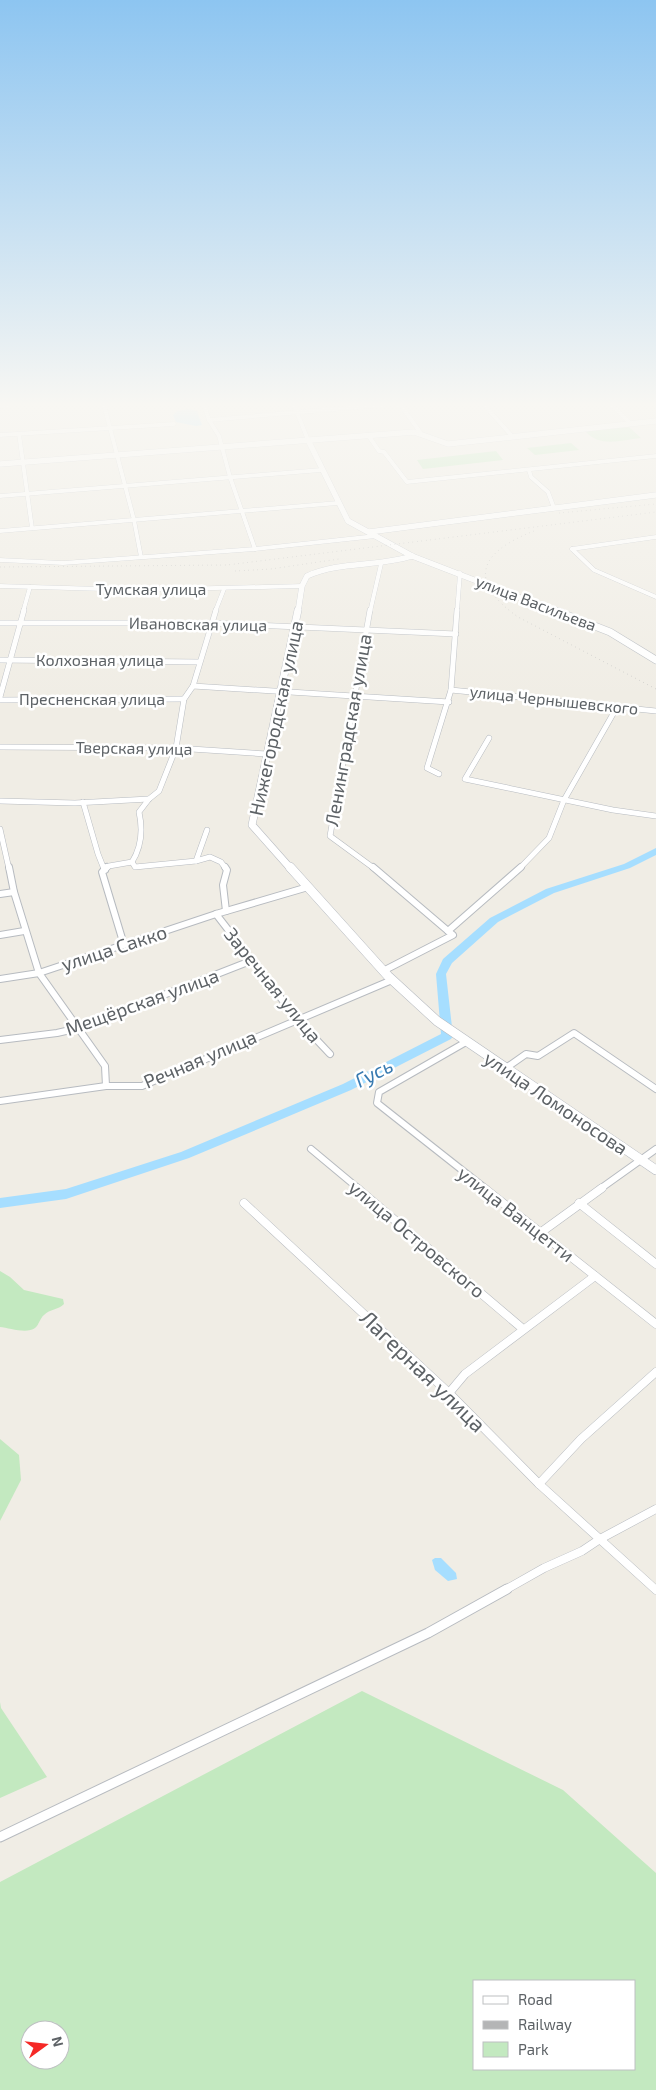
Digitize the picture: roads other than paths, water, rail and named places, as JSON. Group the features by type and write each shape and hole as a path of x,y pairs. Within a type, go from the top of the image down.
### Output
{"main road":[{"name":"улица Васильева","path":"338,503 348,521 412,556 610,632 656,660"},
{"path":"368,532 597,503"},
{"path":"302,586 306,576 322,570 381,564 412,556"},
{"name":"Нижегородская улица","path":"302,586 296,626 252,825 383,971 436,1021 456,1035"},
{"name":"улица Ломоносова","path":"456,1035 656,1170"}],"street":[{"path":"28,503 32,528"},
{"path":"130,503 141,557"},
{"path":"238,503 255,549"},
{"path":"0,531 338,503"},
{"path":"552,503 554,508"},
{"path":"0,560 63,564 255,549 376,536"},
{"path":"656,537 572,549 594,570 656,597"},
{"name":"Ленинградская улица","path":"381,564 365,629 330,836 378,871 448,931"},
{"path":"439,774 427,768 449,702 460,573"},
{"name":"Тумская улица","path":"0,586 136,590 302,586"},
{"path":"0,698 30,587"},
{"path":"124,945 102,872 109,866 132,862 138,854 142,823 139,812 149,798 159,791 176,748 184,699 193,686 199,662 224,589"},
{"name":"Ивановская улица","path":"0,623 212,623 456,634"},
{"name":"Колхозная улица","path":"0,660 199,662"},
{"path":"193,686 282,690 449,702"},
{"name":"улица Чернышевского","path":"451,690 656,711"},
{"name":"Пресненская улица","path":"0,698 184,699"},
{"path":"383,971 453,935 448,931 529,860 549,838 564,800 617,707"},
{"path":"489,738 465,780 613,810 656,816"},
{"name":"Тверская улица","path":"0,747 176,748 268,754"},
{"path":"0,801 83,802 149,798"},
{"path":"83,802 98,854 105,870"},
{"path":"0,828 24,931 39,973 105,1066 106,1086"},
{"path":"196,861 207,830"},
{"path":"132,862 135,867 196,861 210,857 222,862 227,870 223,884 226,911"},
{"name":"улица Сакко","path":"0,979 39,973 216,914 308,887"},
{"path":"0,894 14,892"},
{"name":"Заречная улица","path":"216,914 297,1019 330,1054"},
{"path":"0,934 24,931"},
{"name":"Мещёрская улица","path":"0,1040 57,1033 79,1028 253,960"},
{"name":"Речная улица","path":"0,1101 106,1086 142,1086 392,980"},
{"path":"506,1068 526,1054 538,1056 574,1032 656,1089"},
{"name":"улица Ванцетти","path":"466,1042 379,1092 377,1103 656,1324"},
{"name":"улица Островского","path":"311,1149 523,1329"},
{"path":"540,1233 656,1149"},
{"name":"Лагерная улица","path":"244,1203 449,1393 539,1484 656,1590"},
{"path":"579,1203 656,1264"},
{"path":"449,1393 465,1374 595,1276"},
{"path":"539,1484 581,1439 656,1372"},
{"path":"0,1837 428,1633 544,1568 582,1552 656,1509"}],"water":[{"path":"441,1558 456,1573 457,1579 448,1581 435,1570 432,1560"}],"waterway":[{"name":"Гусь","path":"0,1203 66,1194 185,1155 347,1087 447,1036 441,974 447,961 494,920 550,891 627,866 656,851"}],"railway":[{"path":"559,513 656,504"},
{"path":"0,567 227,565 656,512"},
{"path":"534,531 501,548 491,558 486,568 486,579 491,591 502,604 518,617 656,689"},
{"path":"235,571 271,569 339,559"}]}
